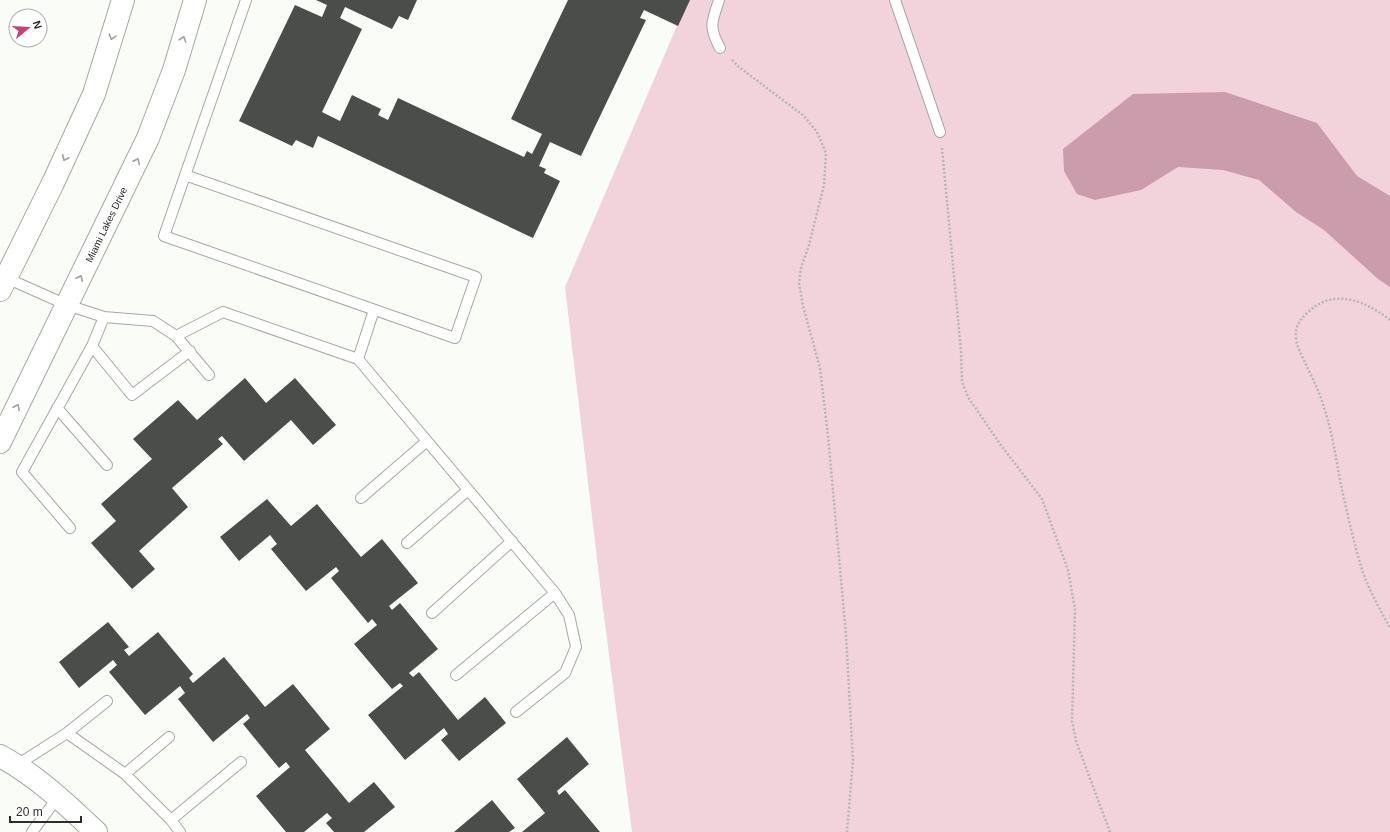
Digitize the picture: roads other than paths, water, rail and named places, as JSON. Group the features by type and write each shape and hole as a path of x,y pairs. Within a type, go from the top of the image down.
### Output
{"main road":[{"path":"2,281 53,183 94,94 123,0"},
{"name":"Miami Lakes Drive","path":"0,442 148,138 174,70 195,0"},
{"path":"9,760 58,797 96,832"}],"lane":[{"path":"185,175 476,277 455,338 164,236 185,175 246,0"},
{"path":"720,0 711,24 712,32 720,48"},
{"path":"895,0 940,132"},
{"path":"2,281 104,317 153,321 176,336 209,375"},
{"path":"358,359 374,310"},
{"path":"176,336 223,312 358,359 555,593 569,615 576,647 565,673 516,712"},
{"path":"70,528 22,472 92,346 104,317"},
{"path":"92,346 132,395 190,352"},
{"path":"58,408 107,465"},
{"path":"361,498 427,441"},
{"path":"407,543 468,490"},
{"path":"432,612 512,541"},
{"path":"456,675 555,593"},
{"path":"9,760 67,733 107,701"},
{"path":"67,733 125,774 171,820 180,832"},
{"path":"125,774 169,737"},
{"path":"171,820 241,762"},
{"path":"32,832 58,797"}]}
